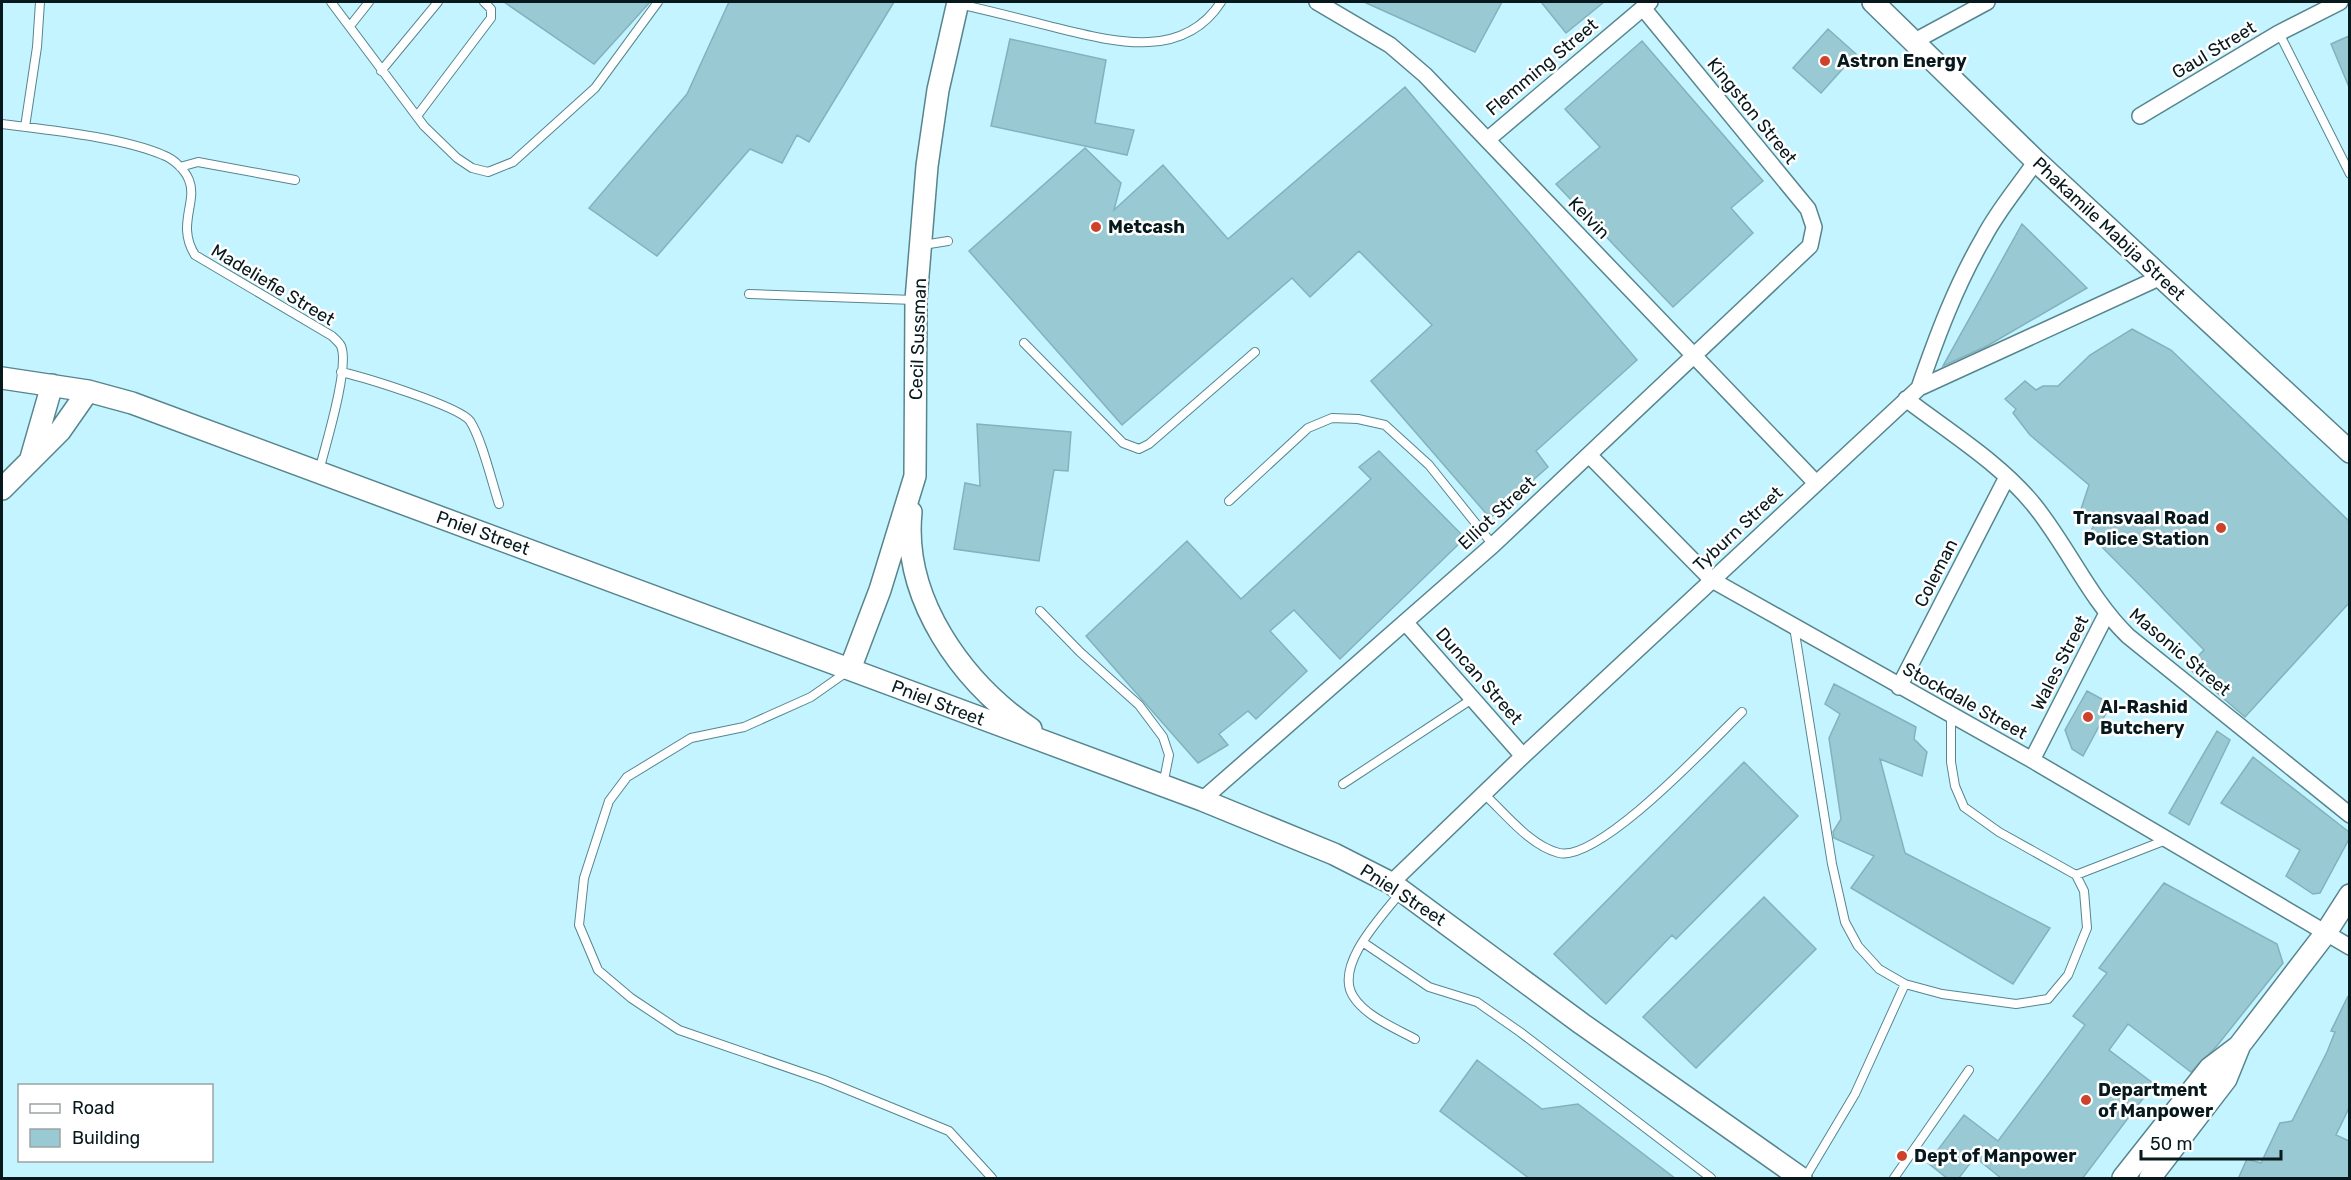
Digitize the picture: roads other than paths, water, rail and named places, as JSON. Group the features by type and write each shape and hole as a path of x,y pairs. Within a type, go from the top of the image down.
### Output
{"street":[{"name":"Cecil Sussman","path":"850,669 880,590 915,476 916,300 938,90 958,2"},
{"name":"Kelvin","path":"1317,2 1390,45 1425,75 1816,483"},
{"name":"Phakamile Mabija Street","path":"1873,2 2036,161 2349,452"},
{"path":"1913,42 1987,2"},
{"name":"Gaul Street","path":"2140,116 2279,33 2340,2"},
{"name":"Flemming Street","path":"1487,140 1646,5"},
{"name":"Kingston Street","path":"1646,5 1808,209 1814,227 1810,246"},
{"path":"1919,388 1946,312 1968,265 1985,234 2036,161"},
{"name":"Elliot Street","path":"1202,800 1493,544 1810,246"},
{"name":"Tyburn Street","path":"1396,887 1523,756 1919,388 2161,277"},
{"name":"Pniel Street","path":"2,378 88,391 132,404 319,471 1202,800 1353,862 1396,887 1582,1024 1803,1179"},
{"path":"31,459 52,385"},
{"path":"2,489 60,431 88,391"},
{"name":"Masonic Street","path":"1906,399 2007,477 2034,504 2106,615 2128,636 2349,815"},
{"name":"Stockdale Street","path":"1589,455 1712,580 2032,760 2349,947"},
{"path":"915,476 910,515 912,555 922,591 933,618 957,659 981,688 1010,714 1041,736 1109,767"},
{"name":"Coleman","path":"1899,687 2007,477"},
{"name":"Wales Street","path":"2032,760 2106,615"},
{"name":"Duncan Street","path":"1406,622 1523,756"},
{"path":"2123,1179 2210,1068 2239,1046 2325,934 2349,896"},
{"path":"2150,1179 2226,1079 2239,1046"}],"lane":[{"path":"24,127 37,47 40,2"},
{"path":"331,2 417,116 457,158 472,168 488,172 513,162 595,88 658,2"},
{"path":"350,26 369,2"},
{"path":"381,71 438,2"},
{"path":"417,116 491,18 491,9 484,2"},
{"path":"958,2 1111,41 1149,44 1174,39 1193,30 1212,14 1221,2"},
{"path":"2279,33 2349,174"},
{"path":"2,124 111,141 163,155 180,167 198,162 295,180"},
{"name":"Madeliefie Street","path":"180,167 191,183 187,243 195,255 332,336 340,345 343,353 341,372 319,471"},
{"path":"922,244 948,241"},
{"path":"749,294 916,300"},
{"path":"1024,343 1123,443 1139,449 1149,444 1255,352"},
{"path":"341,372 371,379 463,414 474,429 499,504"},
{"path":"1229,501 1308,428 1332,418 1359,419 1385,426 1429,465 1493,544"},
{"path":"1040,610 1080,652 1139,705 1163,737 1168,755 1163,786"},
{"path":"1794,627 1832,864 1845,922 1858,946 1880,969 1905,984 1942,994 2016,1004 2048,999 2068,975 2087,927 2084,891 2076,875 1999,832 1965,807 1955,786 1951,762 1951,715"},
{"path":"850,669 811,697 744,727 691,738 627,777 609,801 587,867 579,925 598,970 631,998 679,1030 824,1080 949,1131 992,1179"},
{"path":"1343,784 1472,699"},
{"path":"1484,794 1536,842 1561,853 1585,850 1632,818 1742,712"},
{"path":"2076,875 2167,840"},
{"path":"1396,887 1351,963 1347,981 1354,997 1373,1014 1414,1039"},
{"path":"1364,943 1429,987 1477,1002 1520,1032 1711,1179"},
{"path":"1803,1179 1855,1094 1905,984"},
{"path":"1894,1179 1969,1070"}],"place":[{"name":"Astron Energy","path":"1825,61"},
{"name":"Metcash","path":"1096,227"},
{"name":"Transvaal Road Police Station","path":"2221,528"},
{"name":"Al-Rashid Butchery","path":"2088,717"},
{"name":"Department of Manpower","path":"2086,1100"},
{"name":"Dept of Manpower","path":"1902,1156"}]}
